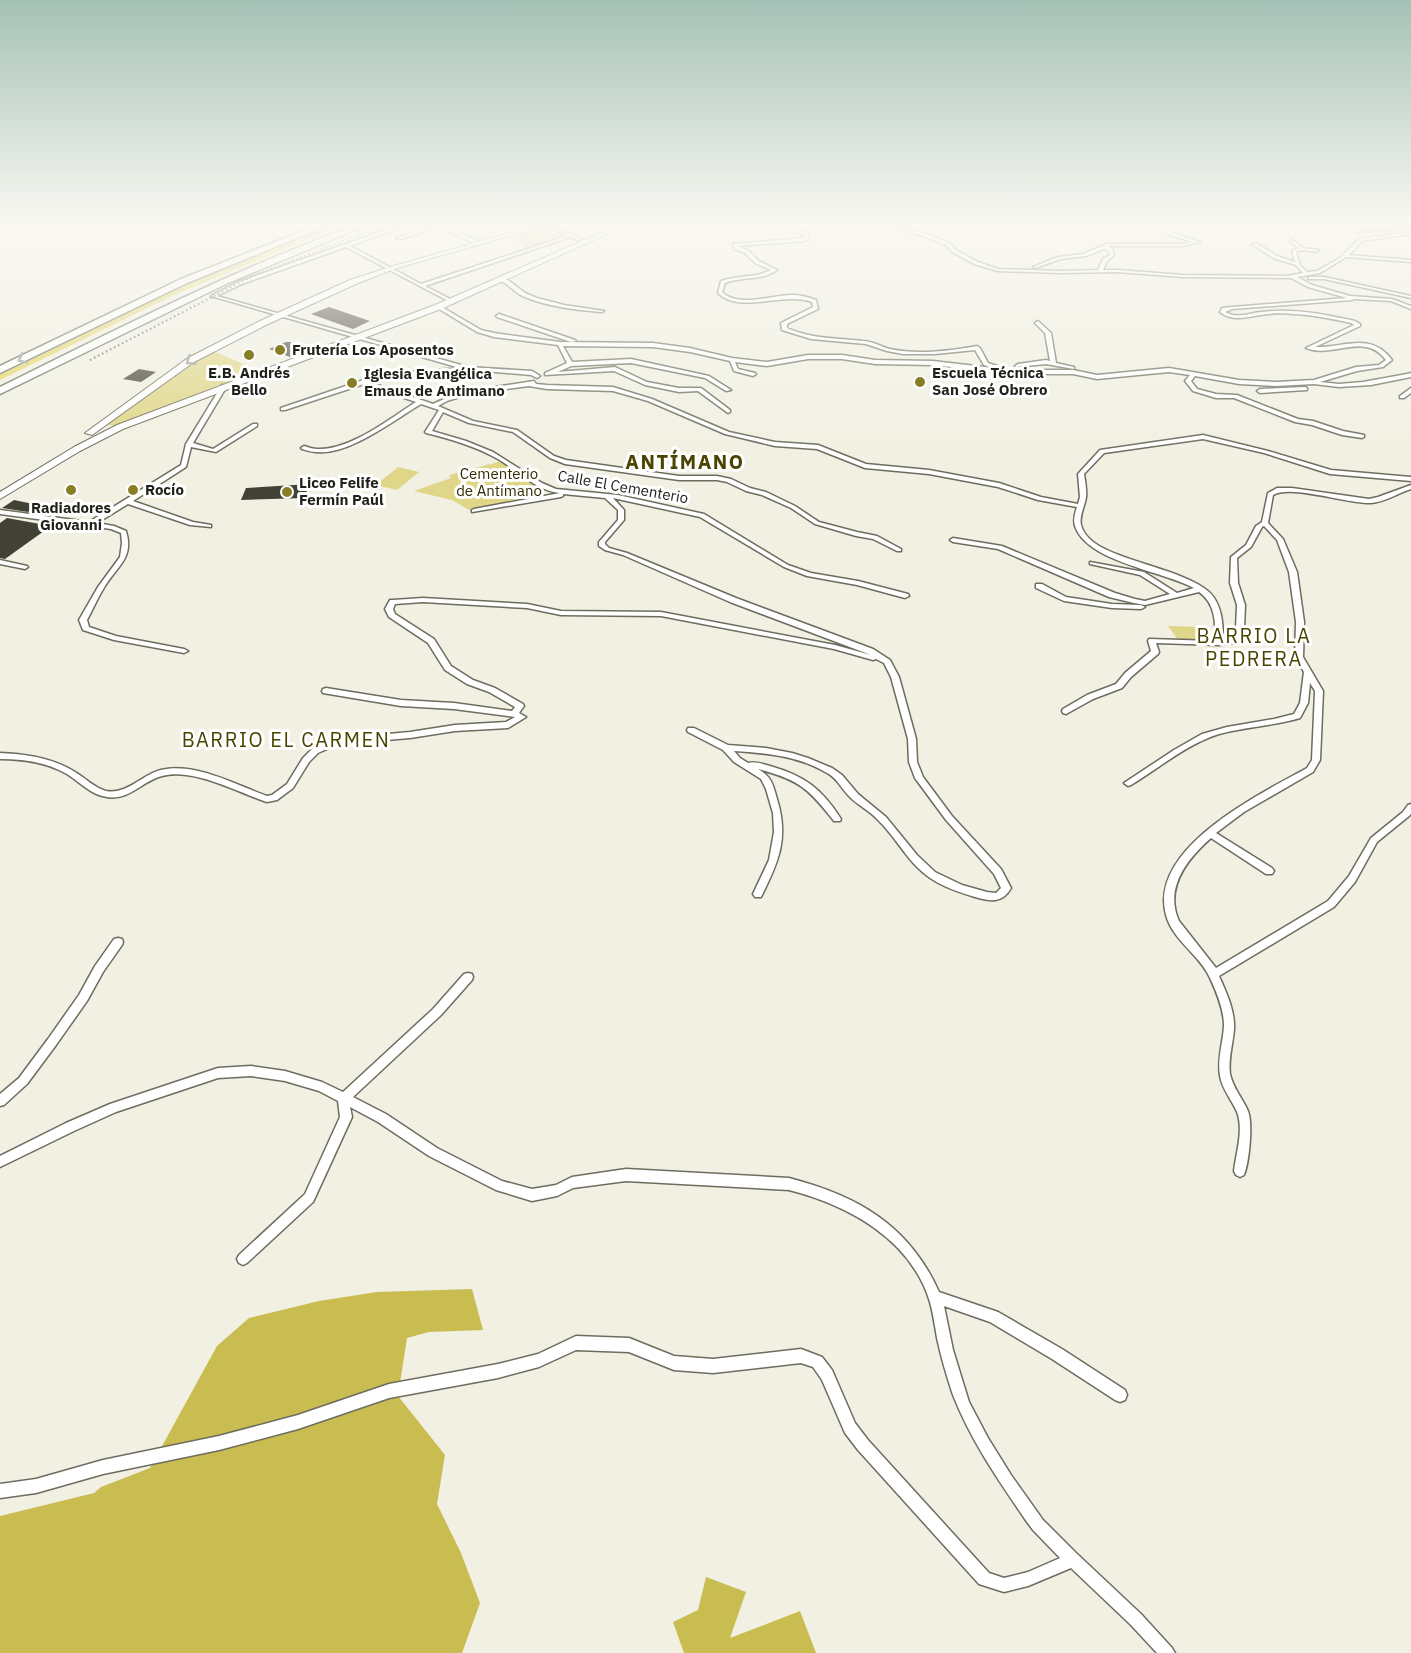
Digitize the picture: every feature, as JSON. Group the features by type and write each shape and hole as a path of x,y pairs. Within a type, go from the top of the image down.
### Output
{"highway":[{"path":"0,370 140,302"},
{"path":"0,391 178,302"},
{"path":"0,396 71,356"}],"street":[{"path":"233,302 468,369"},
{"path":"0,487 103,424 152,386 199,355 309,302"},
{"path":"0,496 77,449 120,427 452,302"},
{"path":"549,302 573,309 602,311"},
{"path":"814,302 816,308 784,323 784,329 833,342 870,343 893,351 959,351 977,348 986,364 1005,368 1041,362 1053,363 1097,377"},
{"path":"1314,382 1356,369 1381,366 1389,360 1389,357 1364,345 1309,348 1358,325 1353,322 1282,312 1232,317 1222,311 1264,305 1323,302"},
{"path":"1397,302 1411,309"},
{"path":"438,308 485,333 560,344 653,345 690,350 732,360 767,364 808,357 842,357 875,362 933,363 1013,372 1073,372 1097,377 1169,370 1257,383 1314,382 1331,386"},
{"path":"499,316 590,345"},
{"path":"1038,323 1048,333 1053,363"},
{"path":"560,344 570,364"},
{"path":"732,360 736,370 753,374"},
{"path":"548,374 570,364 632,361 707,376 728,390"},
{"path":"283,409 381,376 468,369 532,373 537,376 615,369 645,383 679,390 699,389 728,411"},
{"path":"1192,375 1188,381 1195,390 1216,396 1235,396 1297,420 1313,423 1342,434 1362,436"},
{"path":"1260,391 1379,382 1393,376 1411,375"},
{"path":"433,406 466,393 498,390 536,382 537,376"},
{"path":"364,382 484,426 515,431 552,457 564,462 670,477 729,480 748,490 794,507 817,523 875,537 899,550"},
{"path":"529,384 547,387 613,389 650,400 727,433 775,444 818,447 865,466 929,472 999,485 1040,499 1080,506"},
{"path":"89,525 184,466 189,444 224,386"},
{"path":"1402,397 1411,390"},
{"path":"304,448 319,452 331,451 354,441 420,402"},
{"name":"Calle El Cementerio","path":"441,411 428,432 448,437 498,457 544,487 609,500 657,504 702,515 786,566 809,575 858,583 905,596"},
{"path":"103,424 120,427"},
{"path":"189,444 214,451 255,425"},
{"path":"1219,643 1219,625 1214,604 1200,589 1101,550 1087,539 1078,526 1083,497 1082,474 1102,451 1191,437 1213,439 1266,452 1330,472 1411,479"},
{"path":"66,447 73,446 77,449"},
{"path":"1265,523 1270,494 1277,490 1369,501 1382,500 1398,489 1411,487"},
{"path":"474,511 550,495 609,500 621,510 621,520 602,542 601,545 607,549 625,554 733,600 870,651 887,662 900,689 912,739 913,762 919,778 950,818 998,872 1006,888 1003,894 996,897 963,890 939,880 914,858 882,818 850,792 842,779 831,771 812,762 774,752 726,748"},
{"path":"127,501 192,524 209,526"},
{"path":"0,512 112,527 124,532 126,543 122,563 105,579 95,597 83,620 86,628 114,638 184,651"},
{"path":"1066,711 1090,697 1119,686 1128,675 1155,652 1152,640 1219,643 1233,641 1238,636 1240,628 1241,604 1234,583 1234,557 1249,546 1259,526 1265,523"},
{"path":"1240,1171 1244,1117 1225,1076 1229,1019 1214,974 1171,917 1168,901 1173,880 1182,862 1210,833 1240,810 1310,770 1316,760 1319,691 1299,657 1300,622 1293,572 1280,539 1265,523"},
{"path":"953,540 1000,547 1124,598 1145,603 1200,589"},
{"path":"0,562 25,567"},
{"path":"1092,563 1142,573 1176,595"},
{"path":"1039,585 1065,599 1092,604 1145,607 1157,600"},
{"path":"514,714 520,706 512,699 470,682 448,668 431,641 392,615 389,609 393,602 423,600 526,606 561,613 661,614 835,647 887,662"},
{"path":"1128,783 1204,737 1230,729 1279,722 1297,716 1304,703 1308,672"},
{"path":"0,756 27,758 58,766 97,791 108,794 120,794 160,773 176,771 204,777 267,799 274,798 290,786 306,760 315,752 337,741 410,735 454,728 508,725 522,717 454,706 393,702 326,691"},
{"path":"691,730 726,748 737,760 765,777 777,813 778,832 774,860 758,894"},
{"path":"737,760 794,776 805,782 819,795 837,819"},
{"path":"1214,974 1331,904 1352,879 1374,840 1406,814 1411,807"},
{"path":"1210,833 1269,871"},
{"path":"0,1101 23,1081 52,1042 118,942"},
{"path":"343,1099 437,1012 468,977"},
{"path":"0,1162 114,1108 218,1073 251,1071 285,1076 322,1087 382,1118 433,1152 500,1186 532,1195 557,1190 573,1183 626,1175 789,1184 814,1189 857,1210 883,1226 909,1250 927,1277 935,1298 945,1345 960,1395 982,1439 1012,1489 1038,1524 1140,1622 1167,1653"},
{"path":"243,1259 309,1198 346,1117 343,1099"},
{"path":"935,1298 993,1317 1057,1354 1120,1395"},
{"path":"0,1491 36,1486 103,1467 219,1443 298,1422 389,1391 498,1371 539,1360 576,1343 629,1345 674,1363 713,1366 801,1356 817,1362 827,1375 850,1428 863,1445 984,1580 1004,1585 1028,1579 1073,1560"}],"green space":[{"path":"209,349 261,372 120,427 103,424"},
{"name":"Cementerio de Antímano","path":"502,461 544,493 469,510 452,500 414,491 451,478 449,475"},
{"path":"398,467 419,472 397,490 376,485"},
{"path":"1168,626 1201,627 1212,641 1178,640"}],"shaded area":[{"path":"143,302 159,302 0,380 0,372"},
{"path":"472,1289 483,1330 429,1332 407,1338 398,1396 445,1455 437,1504 461,1553 480,1603 462,1653 0,1653 0,1516 94,1493 101,1487 150,1468 217,1346 249,1318 319,1301 377,1292"},
{"path":"706,1577 746,1592 730,1638 800,1611 816,1653 684,1653 673,1622 698,1610"}],"building":[{"path":"329,307 370,321 353,329 311,314"},
{"path":"286,342 294,342 313,349 290,357 269,349"},
{"path":"139,369 156,372 141,382 123,379"},
{"name":"Liceo Felife Fermín Paúl","path":"310,484 304,498 241,500 246,488"},
{"path":"14,500 38,505 28,512 2,508"},
{"path":"7,518 51,526 5,559 0,558 0,523"}],"railway":[{"path":"90,360 202,302"}],"place":[{"name":"Frutería Los Aposentos","path":"280,350"},
{"name":"E.B. Andrés Bello","path":"249,355"},
{"name":"Escuela Técnica San José Obrero","path":"920,382"},
{"name":"Iglesia Evangélica Emaus de Antimano","path":"352,383"},
{"name":"Radiadores Giovanni","path":"71,490"},
{"name":"Rocío","path":"133,490"},
{"name":"Liceo Felife Fermín Paúl","path":"287,492"}],"district":[{"name":"ANTÍMANO","path":"685,462"},
{"name":"BARRIO LA PEDRERA","path":"1254,648"},
{"name":"BARRIO EL CARMEN","path":"286,740"}]}
